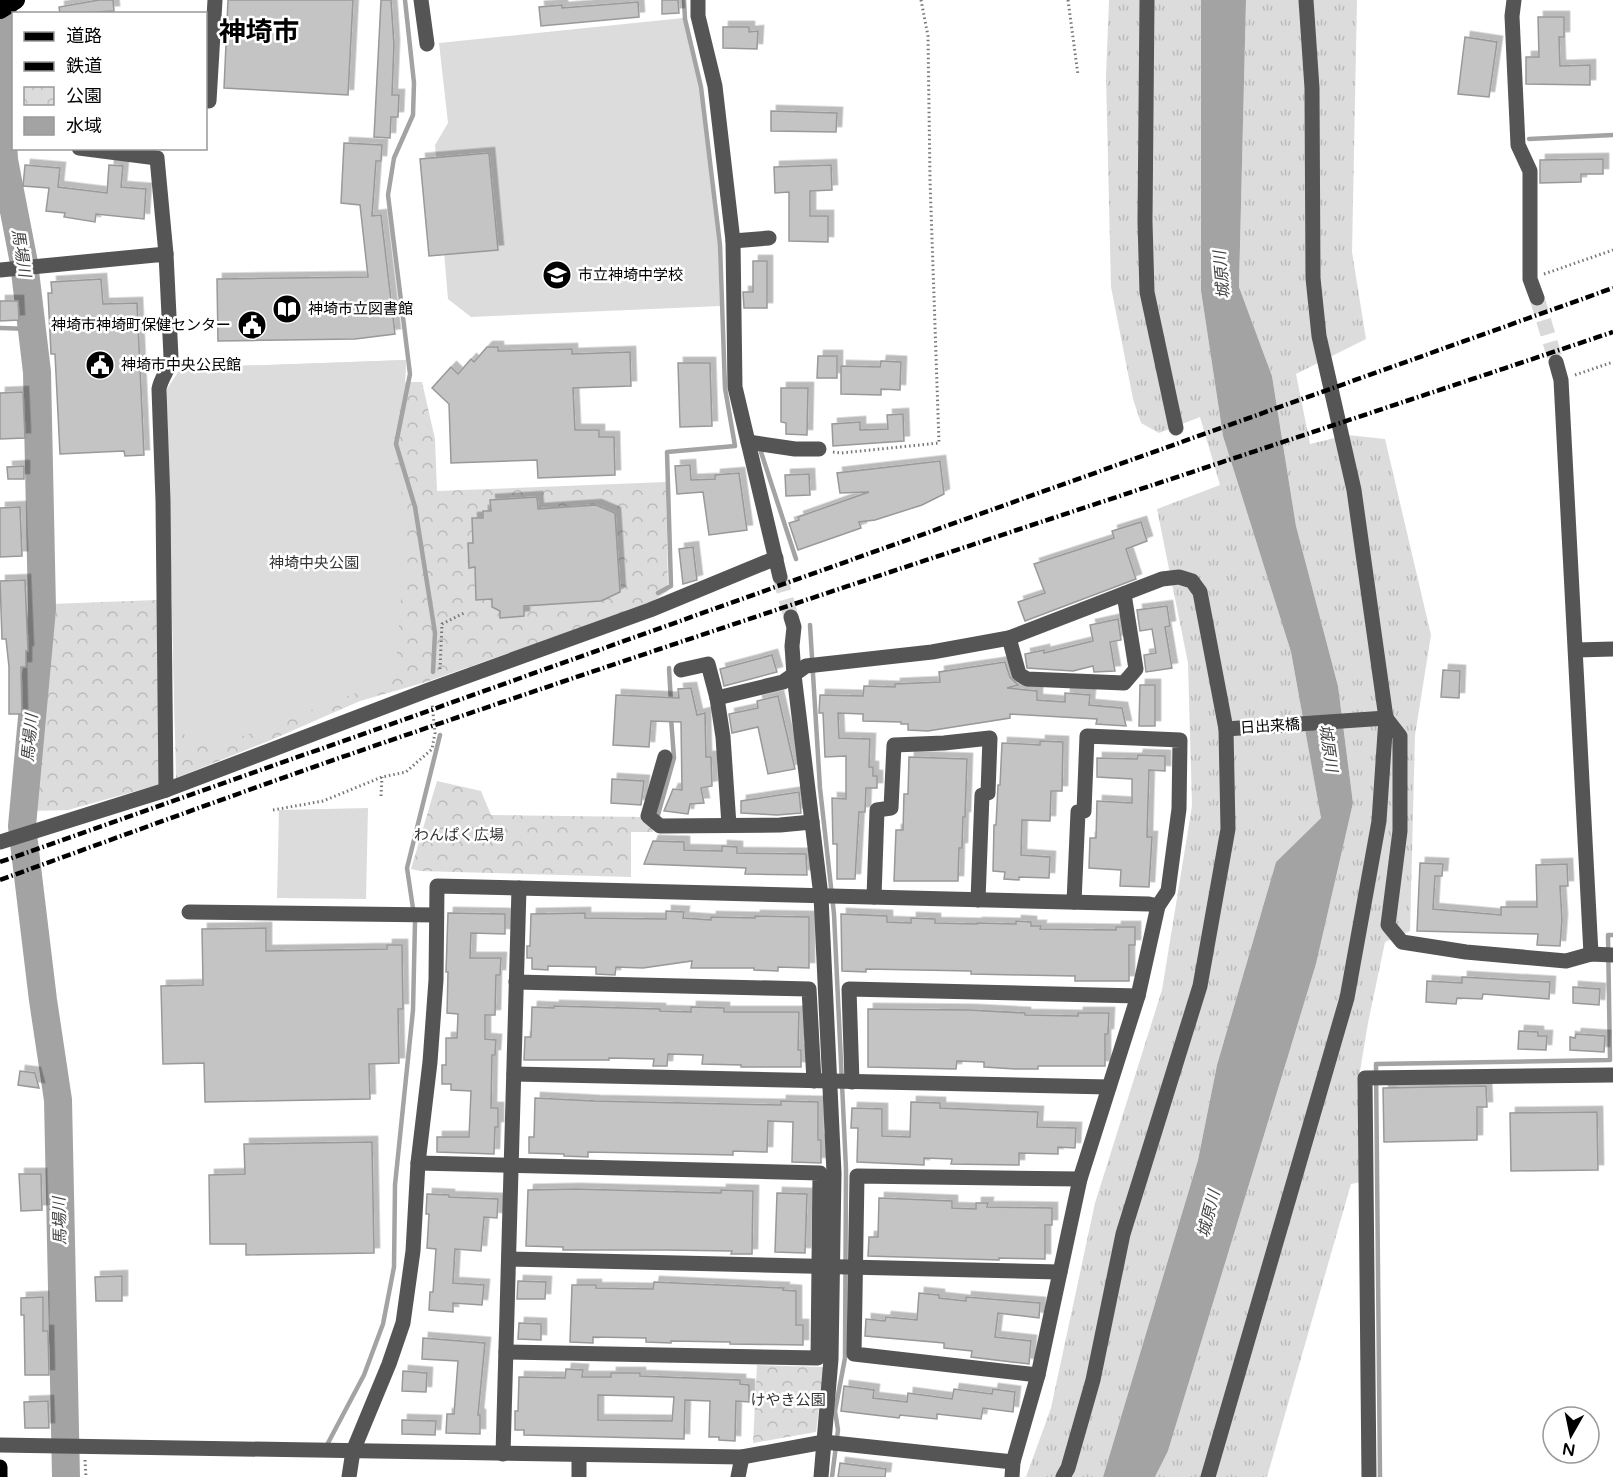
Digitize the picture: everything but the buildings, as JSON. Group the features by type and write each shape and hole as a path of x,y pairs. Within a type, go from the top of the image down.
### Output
{"highway":[{"path":"0,10 16,0"}],"main road":[{"path":"0,1467 0,1477"}],"street":[{"path":"207,101 209,101 215,0"},
{"path":"421,0 427,44"},
{"path":"698,0 698,16 715,86 733,241 735,387 780,577"},
{"path":"1147,0 1145,222 1147,292 1176,428"},
{"path":"1208,1477 1347,998 1380,821 1386,718 1354,490 1319,336 1313,278 1312,88 1306,0"},
{"path":"1514,0 1512,16 1518,145 1530,171 1530,279 1537,298"},
{"path":"111,150 158,153 171,357 170,365 160,381 159,389 163,501 166,790"},
{"path":"733,241 770,238"},
{"path":"6,269 166,254"},
{"path":"1556,362 1561,380 1591,954"},
{"path":"748,442 795,449 819,449"},
{"path":"4,841 166,790 650,610 776,558"},
{"path":"717,698 783,682 806,668 932,652 1009,638 1162,579 1179,577 1192,581 1200,592 1226,729 1228,829 1200,986 1122,1234 1093,1380 1068,1468 1063,1477"},
{"path":"1009,638 1019,674 1027,679 1124,683 1136,669 1124,594"},
{"path":"791,617 794,627 792,646 806,668 812,822 828,896 826,1081"},
{"path":"1576,650 1613,649"},
{"path":"681,670 708,664 717,698 723,737 729,825"},
{"path":"1386,718 1400,736 1400,831 1388,925 1402,942 1466,952 1566,961 1591,954 1613,955"},
{"name":"日出来橋","path":"1226,729 1386,718"},
{"path":"0,1445 742,1457 824,1442 1013,1470 1038,1375 1080,1179 1138,996 1158,906 1168,891 1177,821 1179,740 1087,736 1084,811 1078,812 1074,902"},
{"path":"874,897 877,810 891,808 894,745 990,738 988,794 982,795 978,900"},
{"path":"665,757 648,816 660,826 780,825 812,822"},
{"path":"349,1477 353,1451 389,1364 403,1323 413,1251 418,1163 430,1062 436,980 430,915 437,886 1158,906"},
{"path":"503,1454 519,888"},
{"path":"189,912 430,915"},
{"path":"516,982 809,988 826,1081 834,1173 830,1267 831,1359 821,1477"},
{"path":"852,1082 849,989 1138,996"},
{"path":"514,1074 1109,1087"},
{"path":"1369,1477 1372,1078 1613,1076"},
{"path":"418,1163 820,1173 830,1267 818,1358 506,1352"},
{"path":"1038,1375 854,1354 857,1176 1080,1179"},
{"path":"509,1259 1060,1272"},
{"path":"579,1455 579,1477"},
{"path":"738,1477 742,1457"}],"path":[{"path":"819,449 842,453 939,443 930,180 928,36 921,0"},
{"path":"1068,0 1078,75"},
{"path":"1530,279 1613,250"},
{"path":"1561,380 1613,362"},
{"path":"441,671 442,624 466,612"},
{"path":"273,810 323,801 382,777 406,772 432,750 435,733 432,699"},
{"path":"381,796 382,777"}],"green space":[{"path":"1109,0 1201,0 1201,291 1223,436 1291,652 1321,818 1276,862 1217,1065 1198,1160 1103,1477 1026,1477 1051,1408 1095,1203 1162,990 1192,806 1188,663 1157,509 1220,485 1200,417 1159,433 1141,423 1133,399 1111,287 1106,76"},
{"path":"1246,0 1357,0 1352,252 1366,339 1296,374 1310,444 1347,435 1385,439 1431,635 1415,735 1410,931 1385,942 1359,1077 1361,1182 1351,1184 1267,1477 1155,1477 1168,1451 1316,964 1353,803 1338,686 1296,526 1272,376 1239,287"},
{"path":"683,18 700,86 718,244 720,306 471,317 448,299 435,145 448,123 439,43"},
{"name":"神埼中央公園","path":"406,360 405,382 422,382 435,439 437,491 666,482 668,591 648,604 426,682 360,701 176,778 167,389 181,368"},
{"name":"神埼中央公園","path":"406,360 405,382 392,450 407,518 395,678 212,748 175,730 167,389 181,368"},
{"path":"157,600 161,784 68,810 34,811 51,604"},
{"name":"わんぱく広場","path":"437,781 481,791 491,815 645,817 653,824 653,832 631,832 631,877 411,869"},
{"path":"368,808 366,899 277,898 279,810"},
{"name":"けやき公園","path":"757,1365 824,1367 816,1432 753,1443"}],"water":[{"name":"城原川","path":"1201,0 1246,0 1239,287 1272,376 1296,526 1338,686 1353,803 1316,964 1168,1451 1155,1477 1103,1477 1198,1160 1217,1065 1276,862 1321,818 1291,652 1223,436 1201,291"}],"waterway":[{"name":"馬場川","path":"0,0 6,27 0,80 4,160 24,263 37,372 42,609 22,826 43,1000 58,1100 66,1477"},
{"path":"405,0 414,83 413,115 394,158 388,195 410,374 396,444 415,507 435,633 433,672"},
{"path":"658,593 671,586 667,452 735,446 725,388 720,245 701,87 685,19 684,0"},
{"path":"1529,139 1613,135"},
{"path":"0,328 32,329"},
{"path":"761,452 796,559"},
{"path":"810,625 820,788 834,914 846,1169 845,1358 835,1411 838,1430 832,1477"},
{"path":"669,668 671,703"},
{"path":"658,815 674,758 671,718"},
{"path":"328,1443 364,1375 383,1324 394,1267 395,1185 413,1010 415,922 407,868 440,735"},
{"path":"1380,1477 1376,1064 1610,1060 1608,935 1613,935"}],"tunnel":[{"path":"1537,298 1556,362"},
{"path":"780,577 791,617"}],"railway":[{"path":"0,862 1613,288"},
{"path":"0,880 526,694 1613,332"}],"place":[{"name":"市立神埼中学校","path":"557,275"},
{"name":"神埼市立図書館","path":"287,309"},
{"name":"神埼市神埼町保健センター","path":"252,325"},
{"name":"神埼市中央公民館","path":"100,365"}],"district":[{"name":"神埼市","path":"259,32"}]}
